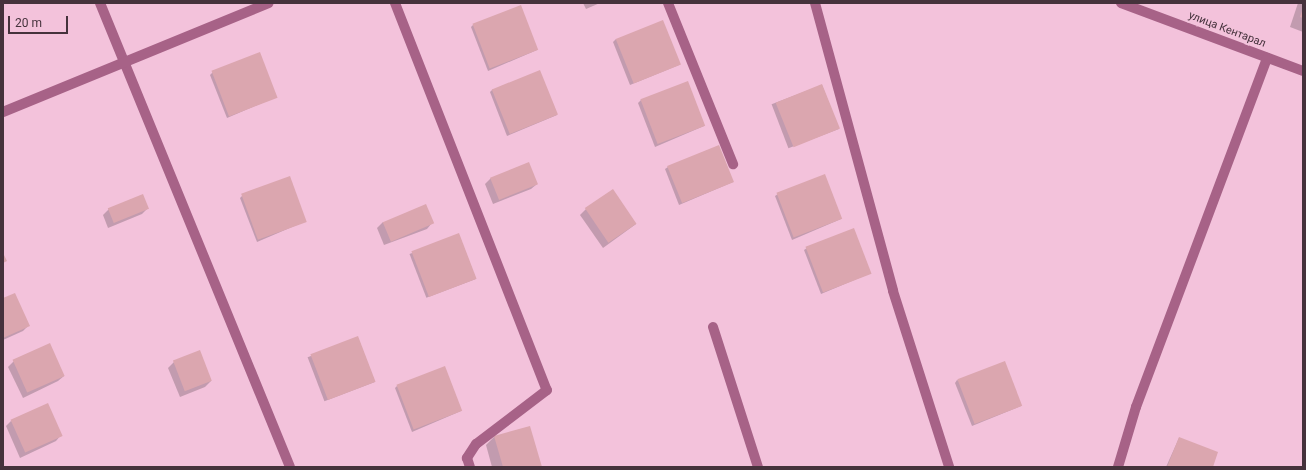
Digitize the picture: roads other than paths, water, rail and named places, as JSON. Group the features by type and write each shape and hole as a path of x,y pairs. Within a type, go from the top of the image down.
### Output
{"street":[{"path":"100,3 290,467"},
{"path":"3,112 269,3"},
{"path":"395,3 547,390 476,444 467,458 470,467"},
{"path":"668,3 733,164"},
{"path":"815,3 893,290 949,467"},
{"name":"улица Кентарал","path":"1121,3 1303,71"},
{"path":"1118,467 1136,406 1267,58"},
{"path":"713,327 758,467"}]}
